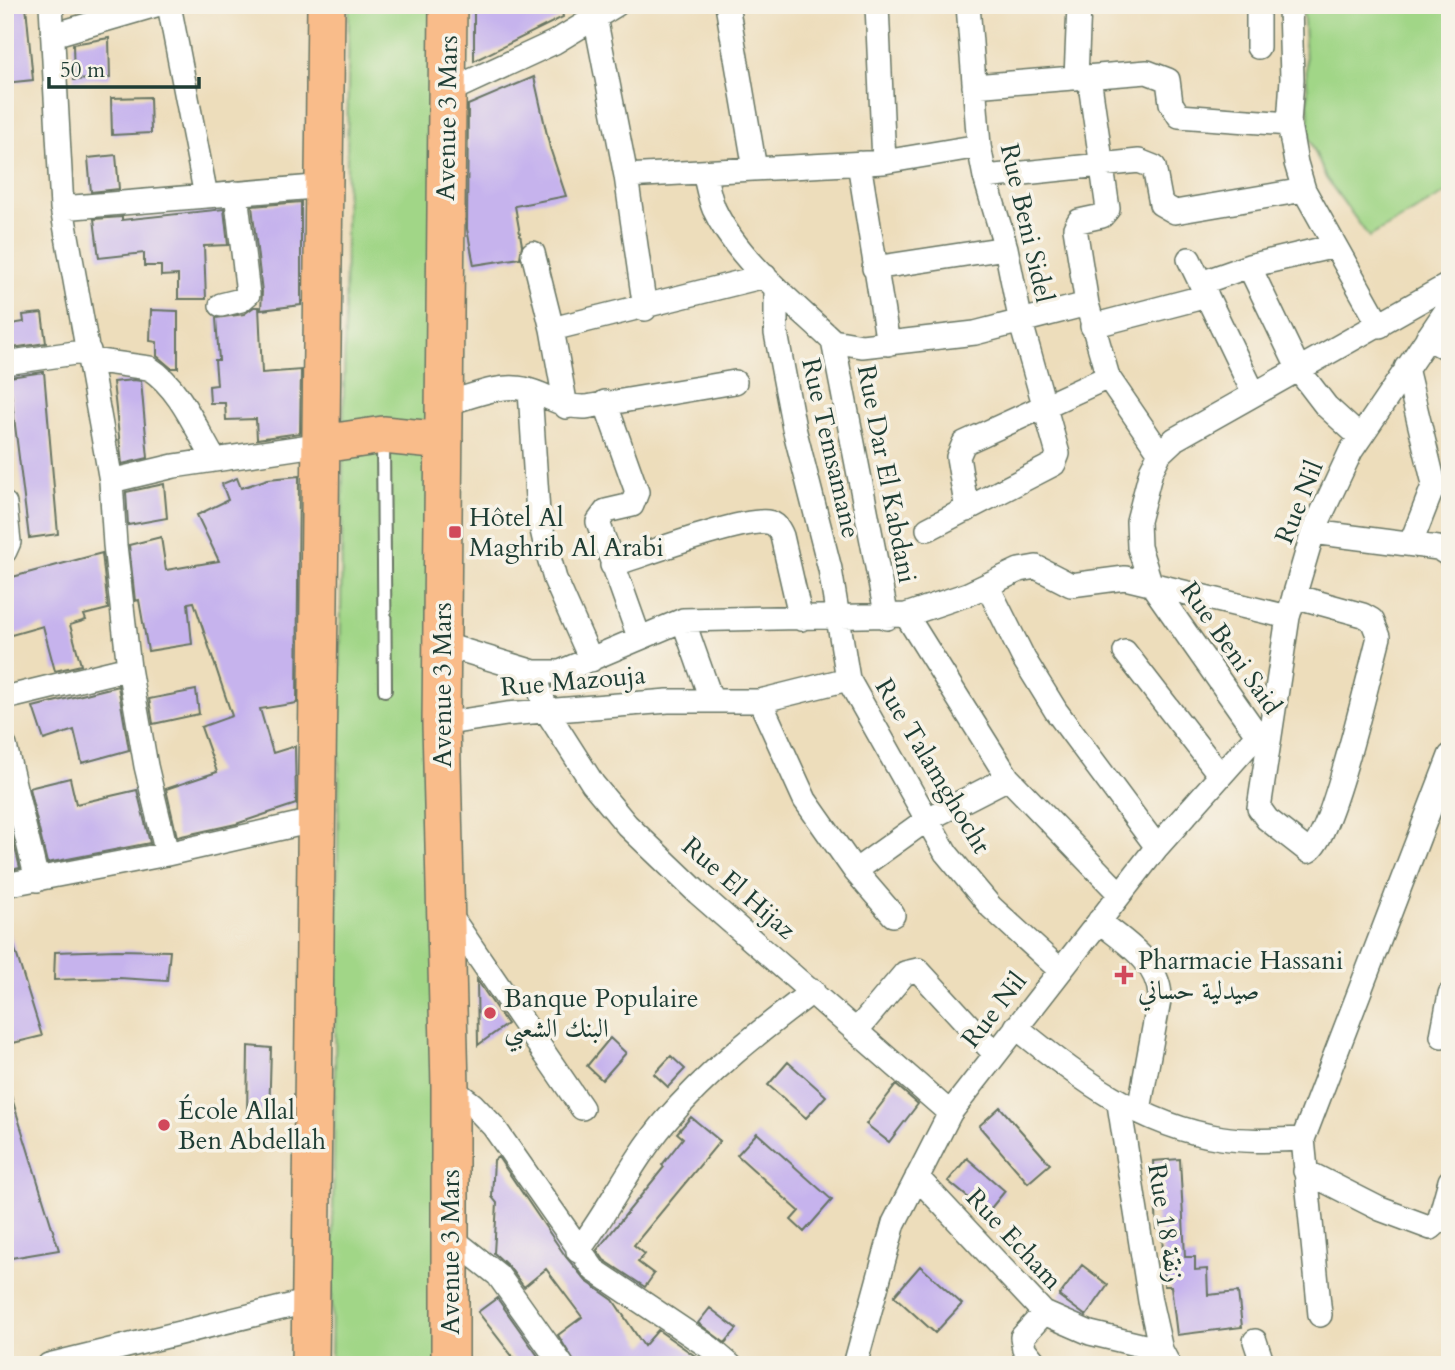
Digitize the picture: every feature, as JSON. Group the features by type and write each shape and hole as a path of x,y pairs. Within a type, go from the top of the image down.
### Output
{"main road":[{"path":"310,1365 326,186 326,5"},
{"name":"Avenue 3 Mars","path":"448,5 442,724 450,1087 450,1365"},
{"path":"322,444 383,435 444,441"}],"street":[{"path":"51,5 62,208 111,481 115,545 129,668 146,765 167,854"},
{"path":"53,35 156,5"},
{"path":"169,5 206,196"},
{"path":"447,92 555,42 593,11 616,5"},
{"path":"727,5 755,169"},
{"path":"877,5 884,162"},
{"name":"Rue Beni Sidel","path":"967,510 1054,464 1056,448 1021,323 1006,248 985,177 979,146 968,5"},
{"path":"1079,5 1083,77 1108,209 1102,216 1079,221 1075,228 1089,315 1108,377 1160,453 1175,439 1254,392 1300,372 1450,284"},
{"path":"1258,5 1258,47"},
{"path":"1290,5 1292,79 1289,124 1296,163 1304,190 1380,326"},
{"path":"593,11 625,176 645,309"},
{"path":"974,86 1154,73 1168,80 1171,103 1179,116 1289,124"},
{"path":"625,176 884,162 979,146"},
{"path":"985,177 1139,161 1151,164 1157,170 1161,204 1175,212 1304,190"},
{"path":"859,163 888,344"},
{"path":"704,172 721,221 771,282 833,341 851,346 963,335 1021,323 1089,315 1204,289 1249,266 1335,246"},
{"path":"62,208 326,186"},
{"path":"221,305 241,300 247,294 236,194"},
{"path":"874,268 1006,248"},
{"path":"533,253 552,329 566,407"},
{"path":"1189,259 1254,392"},
{"path":"1249,266 1300,372 1326,406 1360,437"},
{"path":"552,329 771,282"},
{"name":"Rue Temsamane","path":"771,282 776,333 794,428 830,569 848,679"},
{"name":"Rue Nil","path":"855,1365 894,1223 950,1113 1157,847 1220,775 1262,741 1291,607 1313,532 1330,492 1360,437 1450,305"},
{"path":"1427,338 1450,350"},
{"name":"Rue Dar El Kabdani","path":"833,341 896,617"},
{"path":"5,363 90,356 149,368 157,373 179,400 215,459"},
{"path":"1406,368 1441,497 1411,543"},
{"path":"928,528 967,510 959,449 971,438 1108,377"},
{"path":"444,404 510,388 530,391 566,407 735,382"},
{"path":"530,391 538,513 555,579 591,660"},
{"path":"605,402 637,492 632,505 606,512 598,518 612,565 639,636"},
{"path":"111,481 215,459 322,444"},
{"name":"Rue Beni Said","path":"1160,453 1151,471 1138,521 1139,547 1150,582 1262,741"},
{"path":"5,504 9,542 5,551"},
{"path":"612,565 743,525 770,522 777,526 782,536 802,619"},
{"path":"1313,532 1411,543 1438,548 1450,555"},
{"path":"442,644 534,672 560,672 639,636 683,621 896,617 987,585 1019,570 1036,567 1070,585 1109,579 1150,582 1291,607 1363,615 1373,620 1379,637 1332,809 1318,843 1308,851 1267,819 1259,808 1262,741"},
{"path":"987,585 1024,659 1056,710 1157,847"},
{"path":"896,617 1008,778 1120,894"},
{"path":"683,621 711,699"},
{"path":"1125,652 1220,775"},
{"path":"5,698 129,668"},
{"name":"Rue El Hijaz","path":"534,672 547,712 593,784 628,825 698,893 950,1113"},
{"name":"Rue Mazouja","path":"442,724 507,714 711,699 760,701 848,679"},
{"name":"Rue Talamghocht","path":"848,679 946,853 991,907 1060,970"},
{"path":"760,701 805,800 855,871 893,915"},
{"path":"5,746 37,880"},
{"path":"1320,1315 1303,1139 1450,756"},
{"path":"855,871 926,820 1008,778"},
{"path":"5,885 167,854 317,820"},
{"path":"446,908 582,1108"},
{"path":"1099,920 1147,961 1158,978 1160,995 1129,1107"},
{"path":"857,1030 905,972 918,970 995,1054"},
{"path":"578,1251 663,1124 704,1080 754,1035 813,991"},
{"path":"1442,1036 1450,994"},
{"path":"1016,1027 1072,1073 1129,1107 1186,1129 1220,1138 1246,1141 1303,1139"},
{"path":"450,1087 494,1126 578,1251 609,1282 698,1340 730,1365"},
{"name":"Rue 18 زنقة","path":"1129,1107 1165,1358"},
{"path":"1305,1171 1380,1209 1431,1228 1439,1221 1450,1181"},
{"name":"Rue Echam","path":"917,1177 1044,1313 1090,1333 1165,1358"},
{"path":"450,1237 498,1275 562,1365"},
{"path":"49,1365 310,1301"},
{"path":"1037,1365 1024,1349 1022,1338 1026,1330 1044,1313"},
{"path":"1255,1341 1263,1365"}],"lane":[{"path":"383,435 385,690"}],"green space":[{"path":"349,5 438,5 442,1365 331,1365"},
{"path":"1303,5 1450,5 1450,191 1369,237 1326,178 1310,140"}],"building":[{"path":"474,5 561,5 563,17 474,61"},
{"path":"26,6 33,80 5,83 5,8"},
{"path":"109,38 110,78 74,80 73,44"},
{"path":"534,77 550,148 566,196 515,206 522,245 520,258 474,265 467,229 468,105"},
{"path":"150,97 151,133 112,135 111,98"},
{"path":"116,155 119,189 91,192 88,158"},
{"path":"301,202 301,305 261,310 262,292 252,206"},
{"path":"224,209 228,245 204,246 206,299 178,299 178,275 161,276 161,266 144,266 144,253 99,258 94,219 122,217 122,220"},
{"path":"254,307 259,307 262,373 301,370 300,433 257,439 256,419 226,420 225,403 210,403 209,386 217,385 215,360 219,360 216,318 244,314"},
{"path":"151,310 178,311 178,368 171,368 157,356 157,342 150,341"},
{"path":"42,313 46,343 5,349 5,325 24,322 23,315"},
{"path":"44,372 58,534 29,538 9,377"},
{"path":"141,381 148,458 122,464 113,382"},
{"path":"299,476 297,703 260,709 273,753 295,746 296,804 236,824 177,837 166,789 217,772 201,727 232,716 194,602 188,603 192,644 148,651 139,600 135,601 129,545 161,537 166,570 219,561 197,515 228,500 222,484 237,478 241,488 268,479"},
{"path":"164,484 167,518 128,525 126,492"},
{"path":"102,553 108,609 84,615 86,620 70,625 81,665 55,671 43,626 8,636 5,579"},
{"path":"118,686 129,750 82,763 74,730 44,740 33,707"},
{"path":"196,690 199,714 153,724 149,699"},
{"path":"70,778 76,804 137,790 150,843 47,863 29,788"},
{"path":"5,807 20,868 5,871"},
{"path":"5,930 9,930 42,1036 5,1045 5,1015 9,1015 5,999"},
{"path":"170,951 167,981 119,978 54,980 55,952"},
{"path":"477,980 507,1024 478,1045"},
{"path":"610,1038 626,1053 602,1080 587,1066"},
{"path":"248,1046 271,1048 269,1120 247,1117"},
{"path":"671,1056 685,1069 668,1087 654,1074"},
{"path":"788,1062 826,1096 806,1118 768,1085"},
{"path":"896,1085 918,1104 889,1142 866,1124"},
{"path":"5,1089 9,1089 59,1250 5,1259"},
{"path":"1000,1107 1050,1164 1028,1183 979,1126"},
{"path":"691,1117 720,1141 634,1245 645,1254 638,1262 654,1274 645,1287 604,1260 597,1250 664,1167 662,1165 683,1138 677,1133"},
{"path":"757,1133 832,1200 804,1232 791,1220 799,1211 737,1155"},
{"path":"498,1157 566,1257 586,1281 613,1300 644,1346 658,1330 708,1365 576,1365 558,1335 582,1317 546,1269 524,1287 494,1253 497,1203 492,1197 494,1160"},
{"path":"967,1158 1005,1191 987,1213 948,1181"},
{"path":"1180,1159 1185,1257 1195,1257 1195,1270 1207,1269 1208,1295 1238,1292 1242,1327 1177,1335 1171,1286 1164,1286 1162,1229 1157,1229 1153,1161"},
{"path":"1082,1265 1108,1285 1086,1316 1059,1296"},
{"path":"920,1266 962,1304 935,1333 894,1296"},
{"path":"497,1298 538,1356 527,1365 519,1365 478,1312"},
{"path":"710,1308 737,1329 725,1343 698,1323"}],"place":[{"name":"Hôtel Al Maghrib Al Arabi","path":"455,532"},
{"name":"Pharmacie Hassani صيدلية حساني","path":"1124,975"},
{"name":"Banque Populaire البنك الشعبي","path":"490,1013"},
{"name":"École Allal Ben Abdellah","path":"164,1125"}]}
